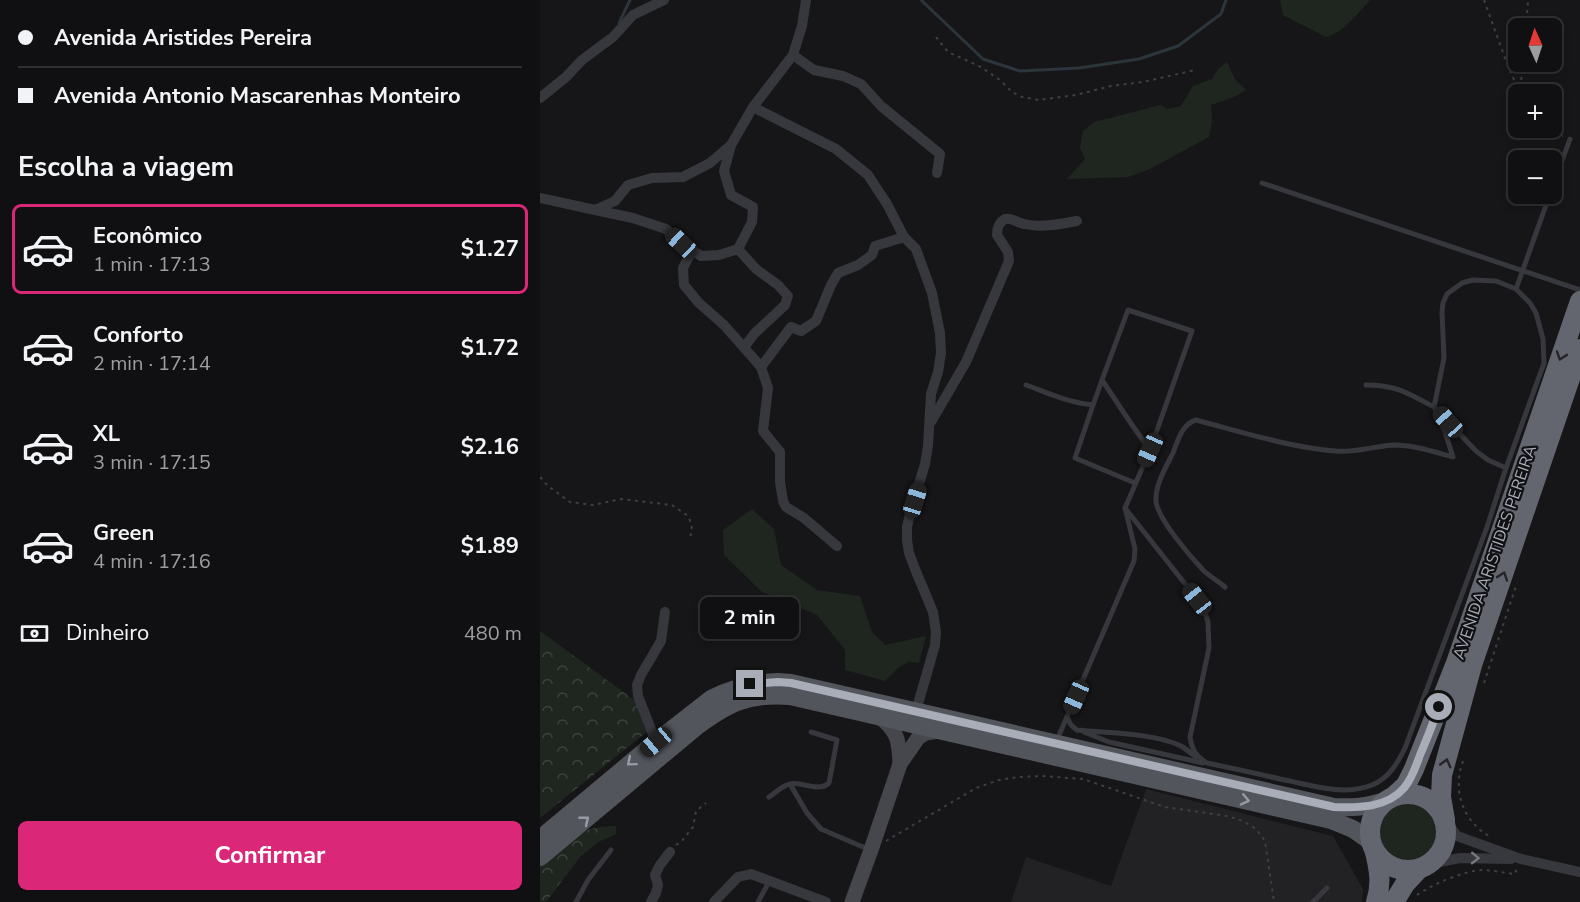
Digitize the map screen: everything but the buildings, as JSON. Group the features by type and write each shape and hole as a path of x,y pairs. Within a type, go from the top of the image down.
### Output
{"highway":[{"name":"AVENIDA ARISTIDES PEREIRA","path":"1389,799 1406,785 1414,769 1456,663 1580,301"},
{"name":"AVENIDA ARISTIDES PEREIRA","path":"1445,820 1441,797 1442,775 1472,665 1580,349"},
{"path":"1376,902 1380,880 1369,830 1372,819 1377,809 1389,799 1406,794 1419,795 1430,800 1445,820 1447,833 1444,846 1438,856 1405,884 1394,902"},
{"path":"1372,846 1383,861 1394,868 1406,870 1424,867"}],"main road":[{"path":"540,839 711,699 736,688 764,682 791,683 1334,807 1370,806 1389,799"},
{"path":"540,857 718,710 753,697 784,695 1331,820 1353,829 1372,846"},
{"path":"877,715 888,723 896,734 899,742 900,765"},
{"path":"852,902 900,765 918,738 926,733 942,731"}],"street":[{"path":"540,98 566,77 582,60 613,37 633,15 664,0"},
{"path":"540,198 633,218 666,229 681,243 701,256 719,255 738,249 752,222 753,207 731,195 724,171 731,145 753,107 793,55 802,26 806,0"},
{"path":"793,55 814,70 843,76 861,84 881,106 940,154 937,173"},
{"path":"753,107 836,149 868,175 887,204 904,237 916,249 932,293 940,333 941,353 931,394 925,464 907,527 907,540 909,553 933,612 936,632 935,645 916,711"},
{"path":"595,210 615,201 628,185 652,178 683,177 710,163 731,145"},
{"path":"929,425 966,362 1009,261 1008,252 997,236 999,226 1004,219 1008,218 1031,225 1052,225 1077,221"},
{"path":"761,367 791,327 801,331 816,321 838,273 858,265 872,255 874,246 904,237"},
{"path":"738,249 788,296 785,305 754,333 745,346"},
{"path":"692,250 683,268 684,285 699,303 745,346 761,367 768,388 763,431 780,452 780,482 783,501 786,507 804,518 837,546"},
{"path":"656,742 638,696 637,685 640,675 661,641 665,612"},
{"path":"1445,820 1457,836 1520,859 1580,872"},
{"path":"651,902 658,885 656,875 670,852"},
{"path":"1424,867 1460,858 1520,859"},
{"path":"714,902 738,877 751,874 770,880 806,899 826,902"}],"lane":[{"path":"1562,162 1570,139"},
{"path":"1262,183 1580,290"},
{"path":"1516,289 1547,204"},
{"path":"1067,717 1077,730 1109,742 1320,787 1340,790 1357,789 1372,785 1386,776 1397,765 1405,748 1544,363 1543,339 1536,313 1530,303 1516,289 1496,282 1473,280 1462,283 1447,294 1442,312 1443,358 1434,407 1453,457 1403,446 1351,452 1333,451 1286,443 1196,420 1186,426 1159,485 1156,501 1161,518 1174,535 1203,571 1225,587"},
{"path":"1056,744 1134,561 1135,549 1125,508 1150,450 1192,331 1128,310 1075,458 1135,483"},
{"path":"1102,380 1150,450"},
{"path":"1026,385 1065,400 1093,405"},
{"path":"1366,385 1401,389 1434,407 1476,451 1488,460 1506,468"},
{"path":"1125,508 1197,599 1208,622 1209,648 1190,737 1192,748 1198,758"},
{"path":"1077,730 1163,740 1181,746 1207,763"},
{"path":"769,797 790,784 822,787 830,780 837,740 811,732"},
{"path":"790,784 807,813 821,829 872,850"},
{"path":"576,902 588,880 611,850"},
{"path":"758,902 770,880"},
{"path":"1313,902 1327,888"}],"path":[{"path":"1484,0 1516,84"},
{"path":"1527,18 1528,0"},
{"path":"936,37 948,52 979,66 1000,80 1012,92 1022,97 1039,100 1076,95 1195,70"},
{"path":"1562,136 1570,139"},
{"path":"540,477 570,502 593,505 621,499 672,506 688,516 692,525 690,540"},
{"path":"1483,684 1520,574"},
{"path":"1463,758 1458,779 1460,799 1469,819 1482,832 1490,836"},
{"path":"872,850 976,788 999,780 1042,776 1083,779 1165,807 1227,816 1243,821 1256,829 1265,841 1274,902"},
{"path":"670,852 693,827 696,812 706,803"},
{"path":"1417,895 1427,888 1459,875 1480,870 1515,874 1520,859"}],"shaded area":[{"path":"1146,789 1333,836 1363,889 1362,902 1011,902 1026,857 1111,886"}],"green space":[{"path":"1280,0 1370,0 1344,27 1326,37 1283,15"},
{"path":"1227,62 1235,79 1246,90 1211,105 1212,122 1209,137 1150,169 1128,177 1067,179 1085,159 1080,148 1083,131 1094,122 1161,105 1168,109 1181,106 1193,86 1212,79 1219,68"},
{"path":"752,509 774,529 781,565 817,590 860,596 872,632 885,645 926,636 919,663 909,662 899,667 885,681 845,670 845,650 817,615 762,592 724,555 723,530"},
{"path":"540,631 648,710 649,730 540,818"},
{"path":"1408,801 1420,803 1430,810 1437,820 1439,832 1437,844 1430,854 1420,861 1408,863 1396,861 1386,854 1379,844 1377,832 1379,820 1386,810 1396,803"},
{"path":"616,826 616,834 598,842 580,857 546,902 540,902 540,862 586,830"}],"waterway":[{"path":"619,23 630,0"},
{"path":"921,0 983,59 1020,71 1079,68 1139,59 1178,46 1221,14 1226,0"}],"route":[{"path":"750,684 791,683 1334,807 1355,808 1385,801 1402,790 1414,769 1439,707"}]}
